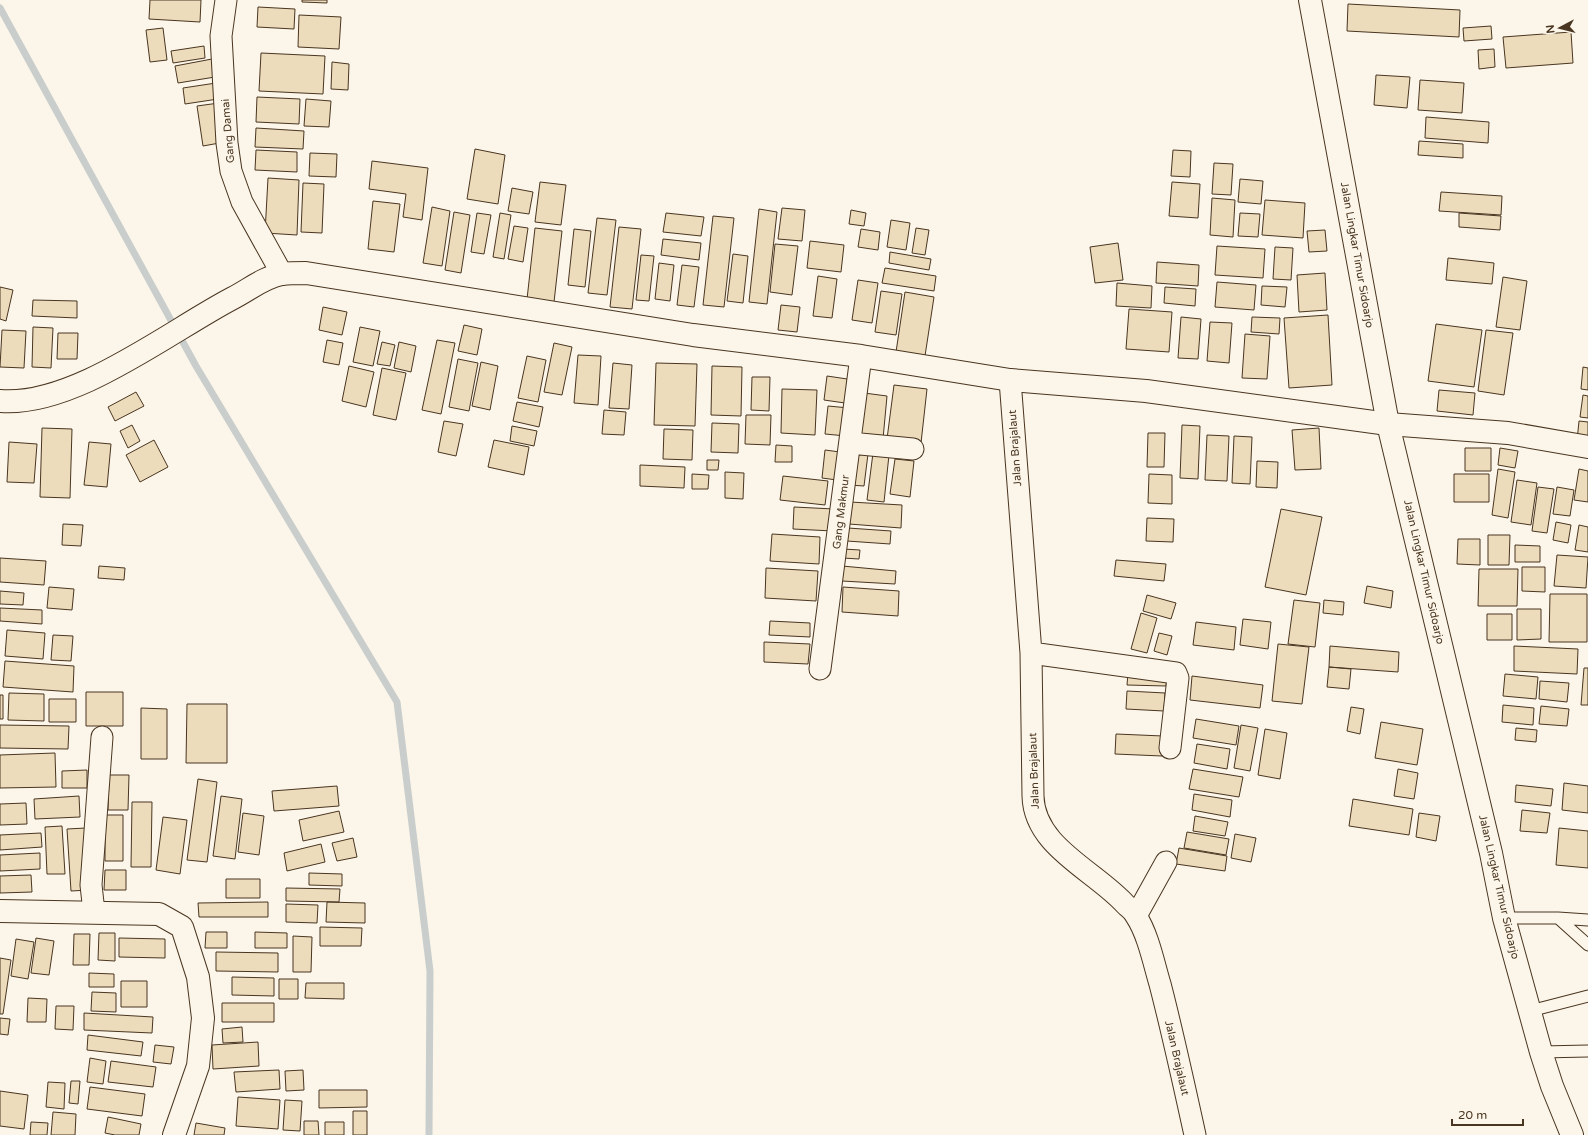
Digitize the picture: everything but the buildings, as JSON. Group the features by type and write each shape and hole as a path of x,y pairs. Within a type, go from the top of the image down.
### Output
{"street":[{"name":"Gang Damai","path":"226,0 221,36 227,142 231,171 242,202 274,277"},
{"name":"Jalan Lingkar Timur Sidoarjo","path":"1310,0 1388,424 1491,853 1504,918 1552,1086 1572,1135"},
{"path":"0,401 10,402 42,397 88,381 130,359 196,319 274,277 306,273 693,336 861,356 999,378 1146,391 1388,424 1508,433 1588,447"},
{"name":"Gang Makmur","path":"820,668 861,356"},
{"name":"Jalan Brajalaut","path":"999,378 1031,653 1033,796 1035,812 1046,833 1063,852 1120,898 1136,916 1153,956 1173,1034 1195,1135"},
{"path":"850,443 914,449"},
{"path":"1031,653 1176,673 1178,678 1170,748"},
{"path":"94,912 91,885 102,737"},
{"path":"1136,916 1166,862"},
{"path":"0,911 159,914 182,927 198,977 203,1018 198,1066 174,1135"}],"lane":[{"path":"1504,918 1558,918 1588,920"},
{"path":"1558,918 1588,945"},
{"path":"1530,1011 1588,996"},
{"path":"1542,1052 1588,1051"}],"waterway":[{"path":"0,8 196,366 397,702 430,971 429,1135"}]}
